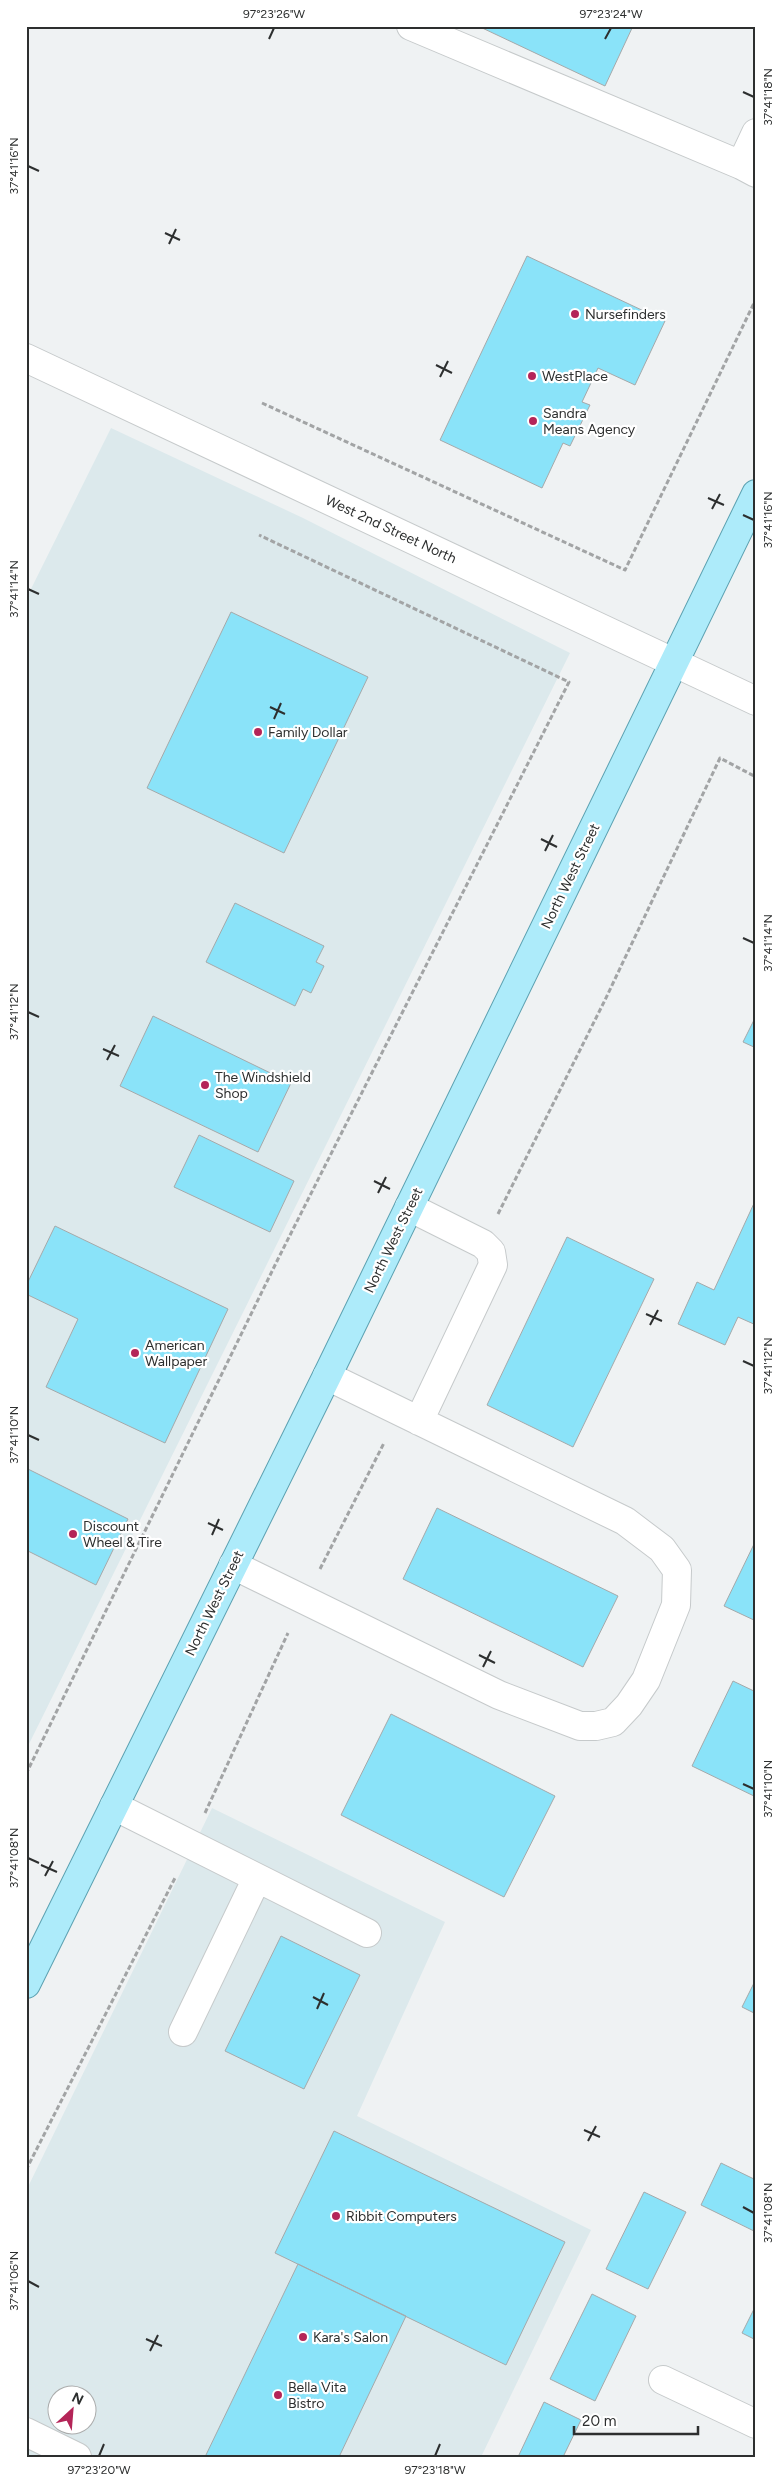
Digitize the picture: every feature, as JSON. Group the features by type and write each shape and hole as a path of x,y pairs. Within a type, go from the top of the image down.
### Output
{"main road":[{"name":"North West Street","path":"26,1984 327,1376 756,494"}],"street":[{"path":"411,26 748,169 756,133"},
{"name":"West 2nd Street North","path":"26,358 756,701"},
{"path":"408,1207 483,1244 491,1252 493,1265 409,1416"},
{"path":"233,1565 499,1695 580,1726 613,1722 629,1705 646,1680 676,1605 677,1570 662,1548 624,1521 327,1376"},
{"path":"114,1806 367,1933"},
{"path":"183,2032 257,1878"},
{"path":"663,2380 756,2424"},
{"path":"26,2432 77,2457"}],"path":[{"path":"262,403 625,570 756,298"},
{"path":"26,1774 279,1257 569,682 259,535"},
{"path":"483,1244 605,1000 720,758 756,777"},
{"path":"26,2170 191,1844 305,1600 409,1416"}],"shaded area":[{"path":"111,428 303,518 570,653 26,1750 26,599"},
{"path":"212,1808 445,1922 357,2116 591,2230 481,2457 26,2457 26,2191"}],"building":[{"path":"478,26 633,26 605,86"},
{"name":"WestPlace","path":"527,256 665,321 635,385 598,368 582,402 590,405 570,446 563,443 542,488 440,440"},
{"name":"Family Dollar","path":"231,612 368,677 284,853 147,788"},
{"path":"235,903 324,946 316,962 324,966 311,993 303,989 295,1006 206,962"},
{"name":"The Windshield Shop","path":"153,1016 291,1083 258,1152 120,1086"},
{"path":"756,1016 756,1048 743,1042"},
{"path":"199,1135 294,1181 270,1232 174,1187"},
{"path":"756,1199 756,1325 738,1317 725,1345 678,1324 697,1282 714,1290"},
{"name":"American Wallpaper","path":"55,1226 228,1309 165,1443 46,1387 78,1319 26,1294 26,1286"},
{"path":"567,1237 654,1279 573,1447 487,1405"},
{"name":"Discount Wheel & Tire","path":"26,1468 128,1519 96,1585 26,1550"},
{"path":"437,1508 618,1596 583,1667 403,1579"},
{"path":"756,1540 756,1621 724,1606"},
{"path":"733,1681 756,1692 756,1797 692,1766"},
{"path":"391,1714 555,1796 504,1897 341,1815"},
{"path":"281,1936 360,1975 304,2089 225,2051"},
{"path":"756,1979 756,2014 742,2007"},
{"path":"334,2131 565,2242 506,2365 275,2253"},
{"path":"721,2163 756,2180 756,2232 701,2205"},
{"path":"644,2192 686,2212 648,2289 606,2269"},
{"path":"298,2264 406,2316 339,2457 205,2457"},
{"path":"592,2294 636,2316 595,2401 550,2379"},
{"path":"756,2305 756,2340 742,2333"},
{"path":"544,2402 581,2420 563,2457 518,2457"}],"place":[{"name":"Nursefinders","path":"575,314"},
{"name":"WestPlace","path":"532,376"},
{"name":"Sandra Means Agency","path":"533,421"},
{"name":"Family Dollar","path":"258,732"},
{"name":"The Windshield Shop","path":"205,1085"},
{"name":"American Wallpaper","path":"135,1353"},
{"name":"Discount Wheel & Tire","path":"73,1534"},
{"name":"Ribbit Computers","path":"336,2216"},
{"name":"Kara's Salon","path":"303,2337"},
{"name":"Bella Vita Bistro","path":"278,2395"}]}
